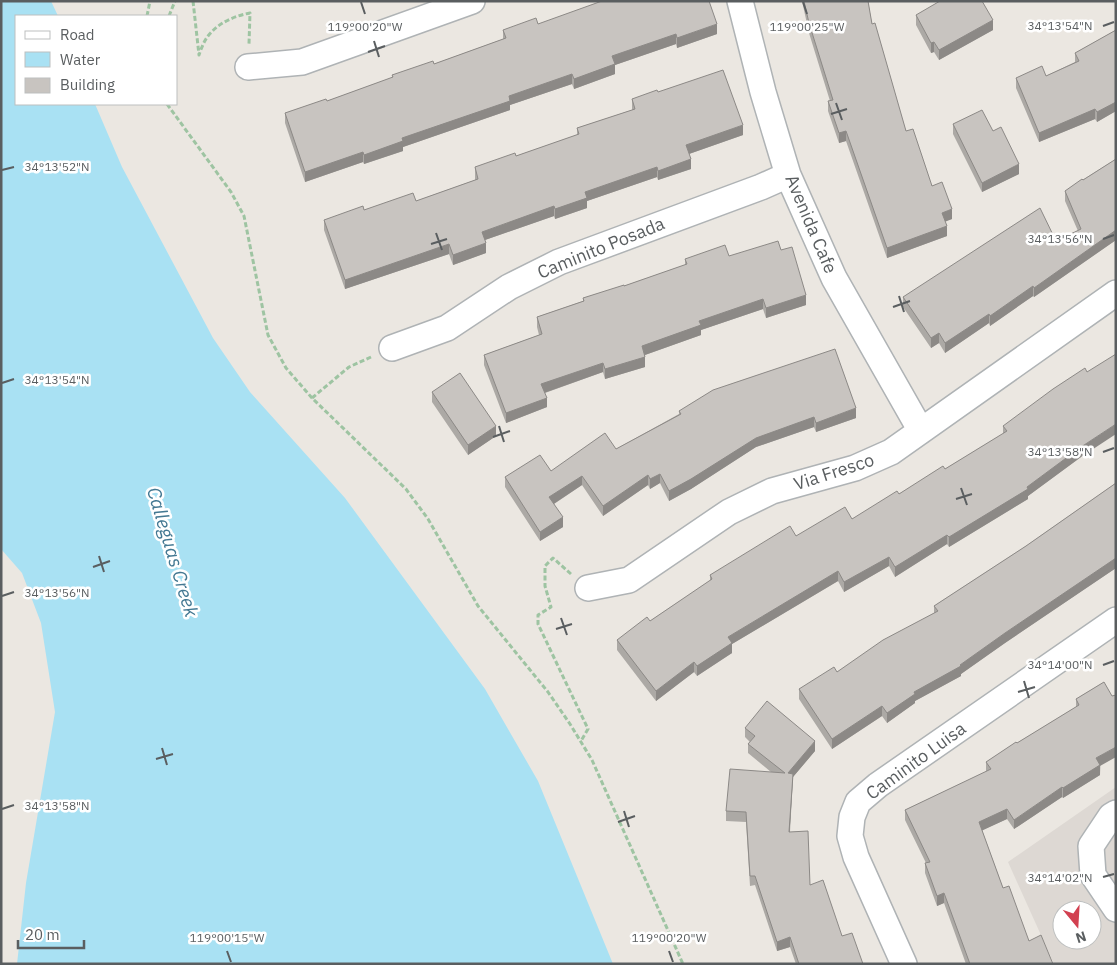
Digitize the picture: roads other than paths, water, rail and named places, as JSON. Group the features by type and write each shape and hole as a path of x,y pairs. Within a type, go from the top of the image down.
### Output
{"street":[{"path":"248,67 302,62 472,1"},
{"name":"Avenida Cafe","path":"740,1 763,92 788,175 834,278 921,431"},
{"name":"Caminito Posada","path":"392,348 448,328 509,287 559,262 761,187 788,175"},
{"name":"Via Fresco","path":"588,588 630,580 729,512 772,491 855,468 891,452 1116,293"},
{"name":"Caminito Luisa","path":"904,964 856,858 850,836 852,817 858,802 878,785 1116,620"},
{"path":"1116,813 1091,846 1092,875 1116,909"}],"water":[{"name":"Calleguas Creek","path":"1,1 51,1 58,15 15,15 15,105 95,105 122,167 213,338 250,392 345,498 485,689 538,781 613,964 17,964 26,883 55,712 41,623 22,573 1,549"}]}
